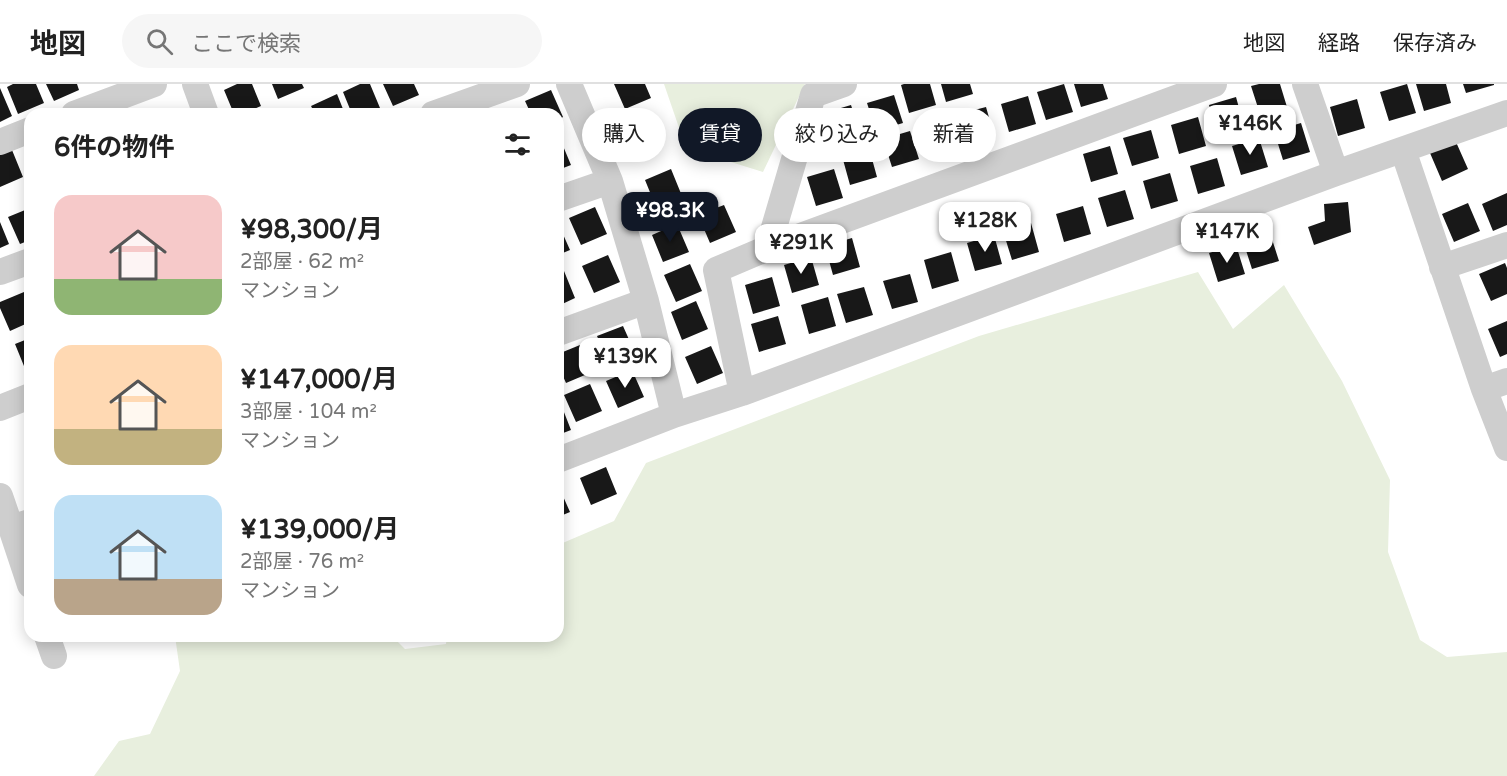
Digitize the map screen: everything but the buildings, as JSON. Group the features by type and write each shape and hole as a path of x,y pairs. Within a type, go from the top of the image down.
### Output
{"street":[{"path":"90,108 154,84"},
{"path":"195,84 204,108"},
{"path":"450,108 517,84"},
{"path":"569,84 610,181 646,301 674,415"},
{"path":"768,248 813,95 844,84"},
{"path":"742,393 716,270 768,248 1214,84"},
{"path":"1305,84 1336,173"},
{"path":"564,458 674,415 742,393 1336,173 1507,113"},
{"path":"0,142 24,132"},
{"path":"1403,150 1442,267 1496,385 1507,448"},
{"path":"564,197 610,181"},
{"path":"1442,267 1507,245"},
{"path":"0,272 24,263"},
{"path":"564,331 646,301"},
{"path":"0,408 24,398"},
{"path":"0,496 20,525 24,549"}],"green space":[{"path":"664,84 805,84 794,108 774,108 774,149 763,172 731,162 762,162 762,108 678,108 678,125"},
{"path":"1198,272 1233,329 1284,285 1342,381 1390,480 1388,552 1420,640 1447,657 1507,652 1507,776 94,776 119,741 150,734 180,671 176,642 398,642 405,649 446,644 446,642 564,642 564,542 614,521 646,463 979,336"}]}
